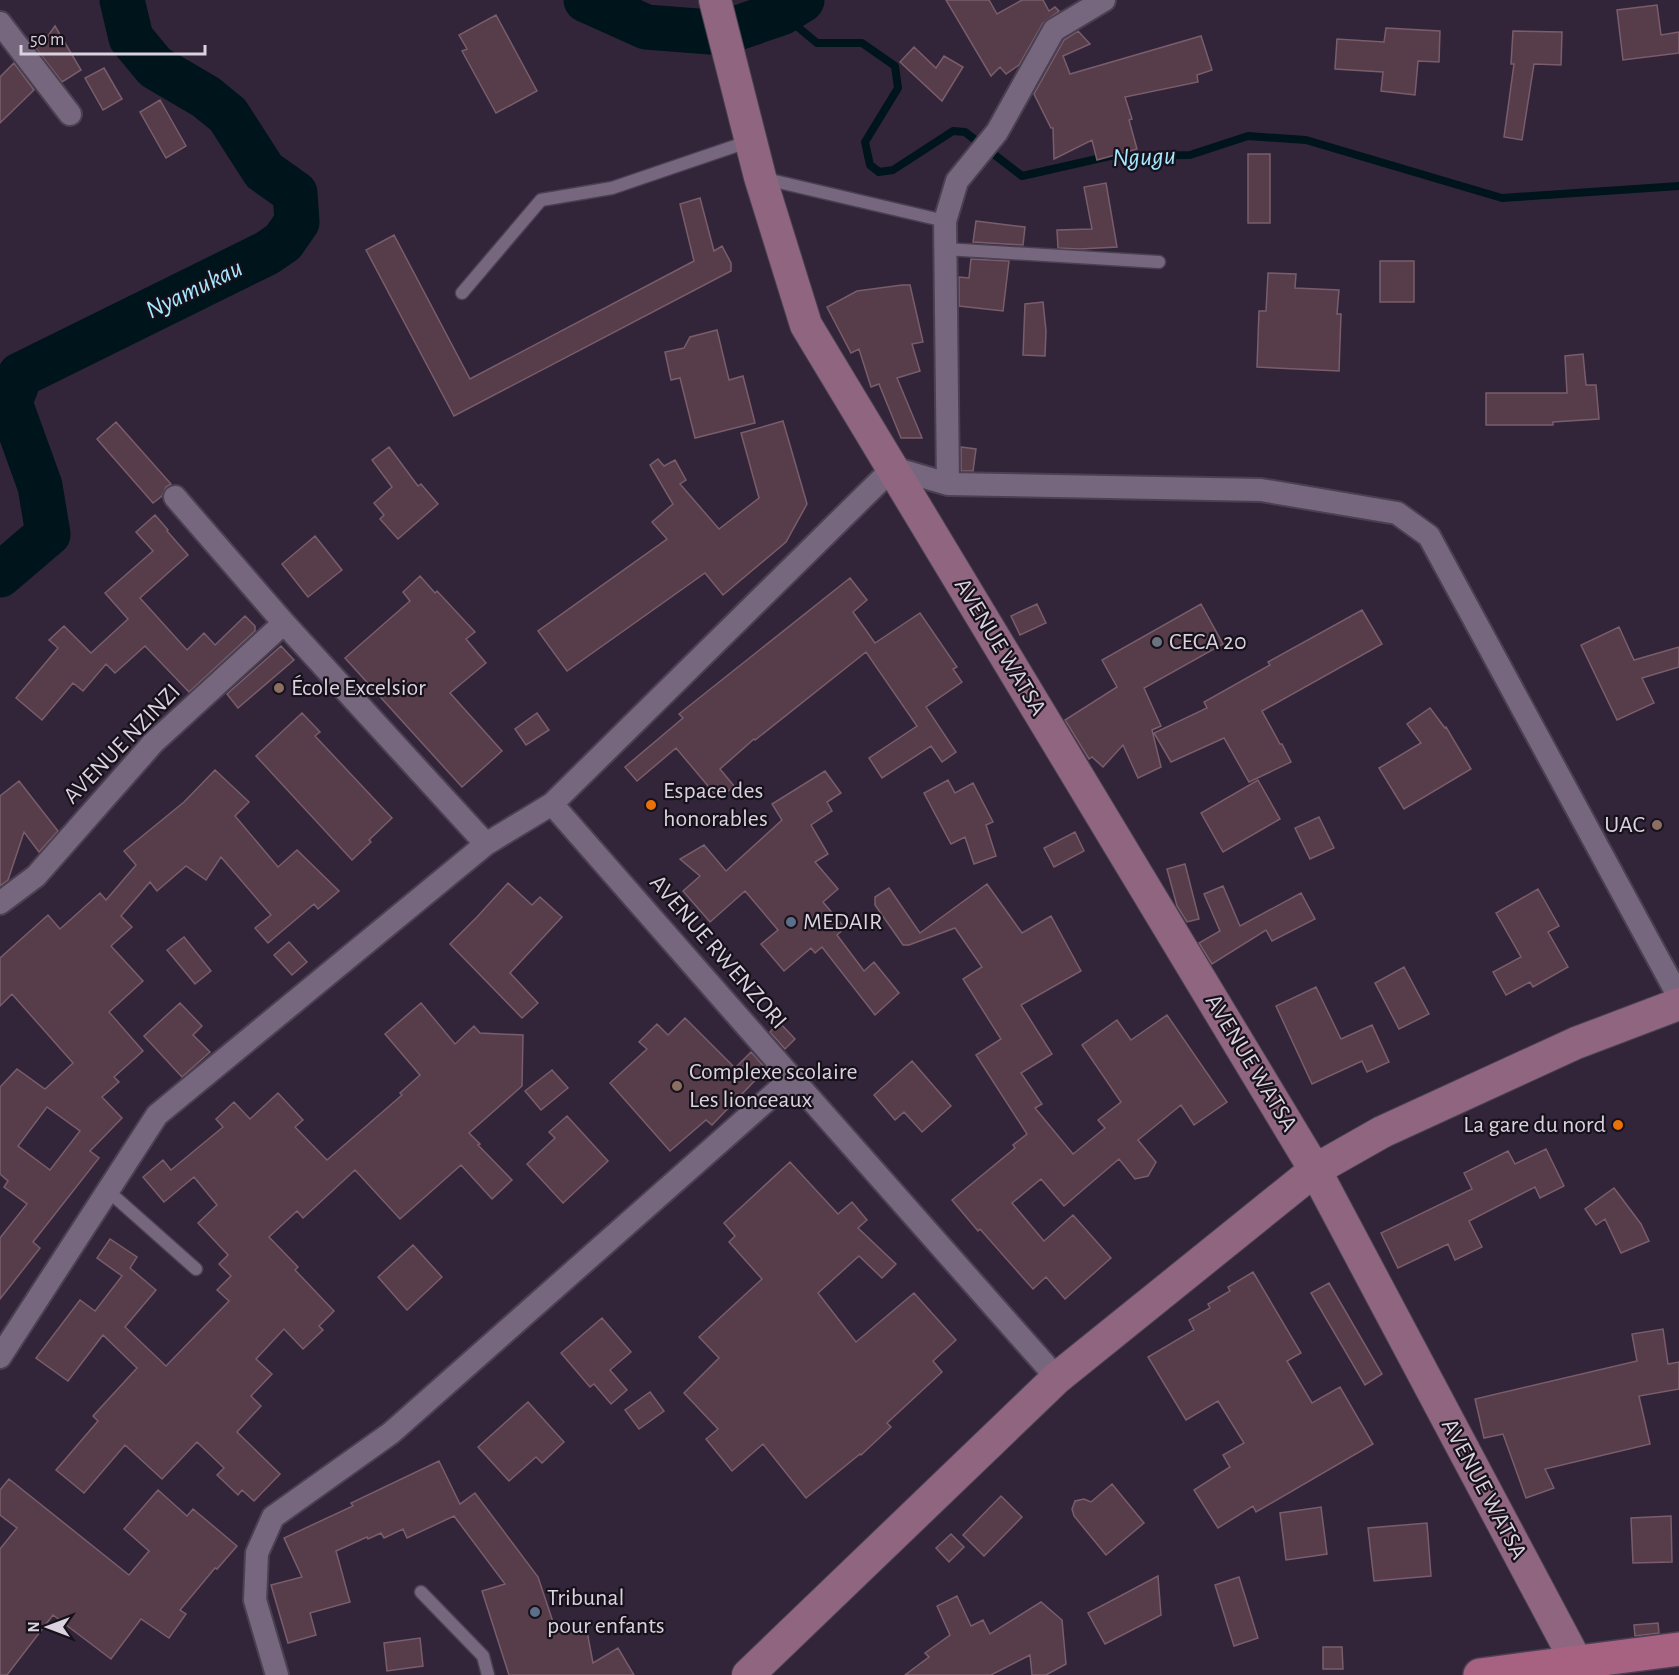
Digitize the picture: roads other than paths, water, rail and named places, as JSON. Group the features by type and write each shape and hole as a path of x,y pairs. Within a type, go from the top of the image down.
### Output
{"main road":[{"path":"1480,1675 1577,1669 1679,1649"}],"street":[{"name":"AVENUE WATSA","path":"715,0 760,177 806,325 1315,1170 1577,1669"},
{"path":"948,484 945,221 957,181 997,132 1054,30 1104,0"},
{"path":"0,23 70,114"},
{"path":"0,1357 158,1115 486,844 552,804 893,468 948,484 1261,490 1397,513 1429,536 1679,997"},
{"path":"175,497 284,623 486,844"},
{"name":"AVENUE NZINZI","path":"0,903 36,876 153,743 284,623"},
{"name":"AVENUE RWENZORI","path":"552,804 1058,1378"},
{"path":"748,1675 1058,1378 1315,1170 1382,1132 1576,1043 1679,1004"},
{"path":"277,1675 255,1600 257,1553 273,1517 391,1433 792,1078"}],"lane":[{"path":"462,293 541,200 612,188 752,141"},
{"path":"760,177 945,221"},
{"path":"945,249 1159,262"},
{"path":"107,1190 196,1269"},
{"path":"421,1592 483,1656 488,1675"}],"waterway":[{"name":"Nyamukau","path":"0,575 48,534 40,486 10,403 20,375 267,253 283,242 297,222 295,193 264,171 228,115 206,97 155,67 131,38 122,0"},
{"name":"Nyamukau","path":"586,0 646,27 723,33 781,13 802,0"},
{"name":"Ngugu","path":"781,13 817,43 862,43 895,66 898,88 865,142 870,165 879,172 893,170 953,131 965,132 1022,176 1110,156 1190,155 1248,136 1306,140 1502,198 1679,186"}],"place":[{"name":"CECA 20","path":"1157,642"},
{"name":"École Excelsior","path":"279,688"},
{"name":"Espace des honorables","path":"651,805"},
{"name":"UAC","path":"1657,825"},
{"name":"MEDAIR","path":"791,922"},
{"name":"Complexe scolaire Les lionceaux","path":"677,1086"},
{"name":"La gare du nord","path":"1618,1125"},
{"name":"Tribunal pour enfants","path":"535,1612"}]}
